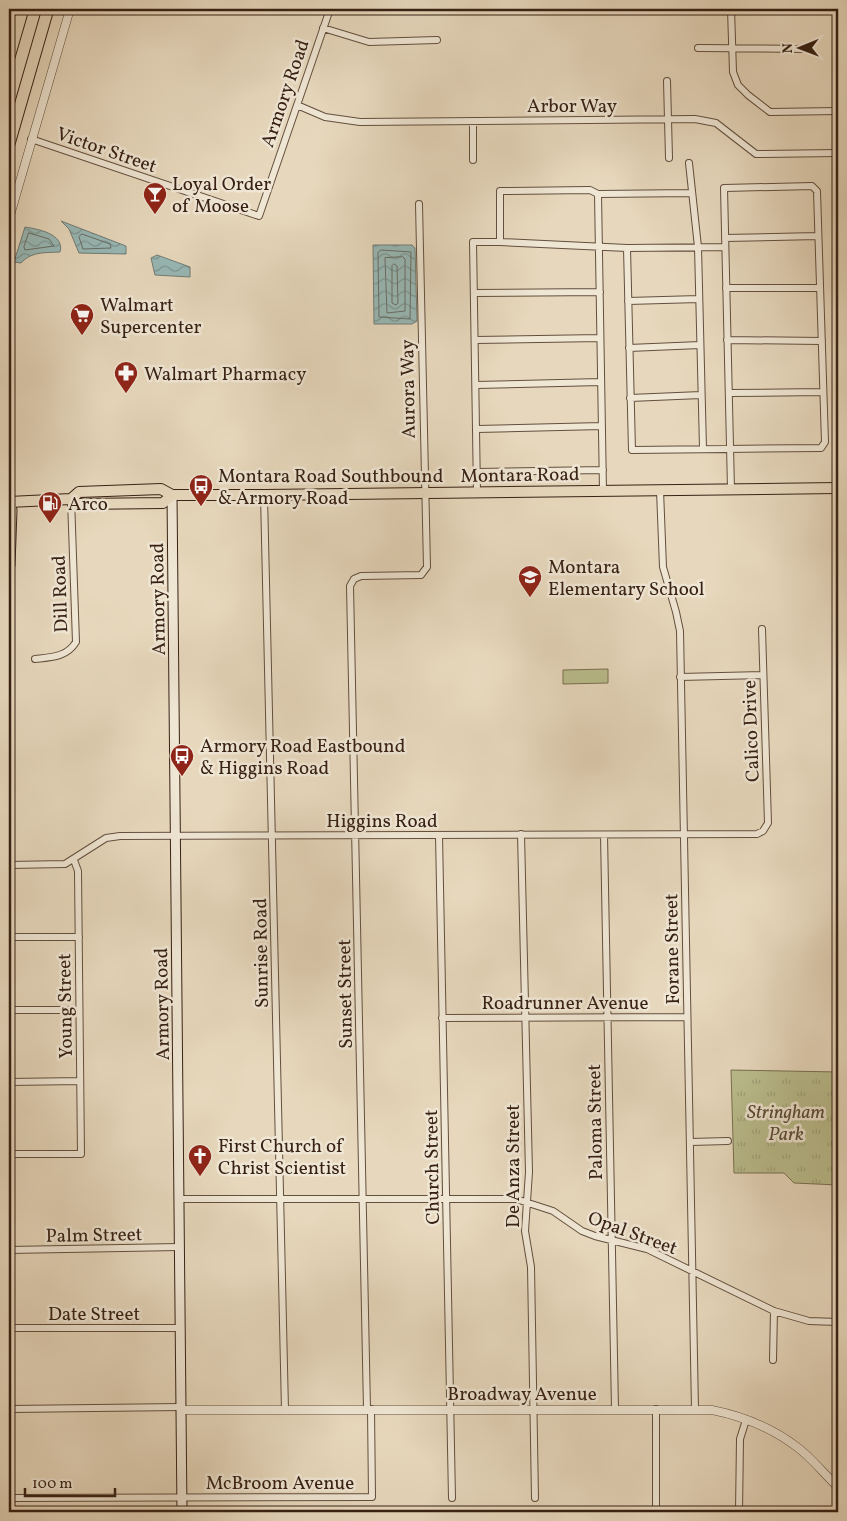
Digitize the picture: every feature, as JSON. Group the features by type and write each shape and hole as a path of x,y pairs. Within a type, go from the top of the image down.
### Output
{"highway":[{"path":"9,57 23,9"},
{"path":"9,144 48,9"},
{"path":"9,502 11,510 9,565"}],"main road":[{"name":"Montara Road","path":"9,502 71,499 78,492 161,489 172,495 264,495 838,488"},
{"name":"Armory Road","path":"172,495 182,1512"}],"street":[{"path":"9,220 70,9"},
{"name":"Armory Road","path":"259,216 330,9"},
{"path":"731,9 733,72 738,85 763,109 779,113 838,111"},
{"path":"323,28 369,42 437,40"},
{"path":"698,48 809,49"},
{"path":"667,81 669,158"},
{"name":"Arbor Way","path":"297,105 325,117 360,122 695,119 716,123 756,154 838,153"},
{"path":"473,121 473,160"},
{"name":"Victor Street","path":"31,139 259,216"},
{"path":"689,163 698,247 703,448"},
{"path":"627,248 632,450 703,448 730,449 821,448 825,442 817,191 812,186 724,188 727,340 729,393 730,449 731,489"},
{"path":"500,242 500,191 590,190 598,194 692,193"},
{"path":"598,194 603,491"},
{"name":"Aurora Way","path":"354,579 361,576 422,575 426,572 419,204"},
{"path":"725,238 818,236"},
{"path":"477,492 473,242 599,245 627,248 725,247"},
{"path":"726,288 820,288"},
{"path":"474,293 600,292"},
{"path":"628,301 699,299"},
{"path":"475,340 600,338"},
{"path":"727,340 822,341"},
{"path":"629,348 700,345"},
{"path":"476,385 601,382"},
{"path":"729,393 823,392"},
{"path":"630,398 701,395"},
{"path":"477,429 602,426"},
{"path":"477,472 603,470"},
{"name":"Forane Street","path":"660,490 663,567 678,622 695,1409"},
{"name":"Sunrise Road","path":"264,495 285,1410"},
{"name":"Dill Road","path":"35,658 56,656 70,651 76,642 71,499"},
{"name":"Sunset Street","path":"354,579 350,586 372,1497"},
{"name":"Calico Drive","path":"762,630 768,823 763,831"},
{"path":"680,677 763,675"},
{"name":"Higgins Road","path":"9,865 57,865 74,860 106,838 521,834 684,835 757,834 763,831"},
{"name":"De Anza Street","path":"521,834 529,1172 525,1231 531,1267 535,1498"},
{"name":"Church Street","path":"439,835 452,1498"},
{"name":"Paloma Street","path":"604,835 616,1409"},
{"name":"Young Street","path":"9,1154 81,1154 78,871 74,860"},
{"path":"9,937 79,937"},
{"path":"9,1010 79,1010"},
{"name":"Roadrunner Avenue","path":"442,1018 687,1017"},
{"path":"9,1082 80,1081"},
{"path":"690,1142 728,1141"},
{"name":"Opal Street","path":"179,1199 503,1198 527,1202 553,1211 582,1231 647,1249 774,1311 810,1321 838,1322"},
{"name":"Palm Street","path":"9,1250 179,1247"},
{"path":"773,1360 774,1311"},
{"name":"Date Street","path":"9,1328 180,1328"},
{"name":"Broadway Avenue","path":"9,1409 695,1409 728,1413 771,1430 796,1446 838,1487"},
{"path":"656,1409 656,1512"},
{"path":"739,1512 740,1439 746,1420"},
{"name":"McBroom Avenue","path":"9,1498 372,1497"}],"green space":[{"path":"608,669 608,683 563,684 563,670"},
{"name":"Stringham Park","path":"731,1070 838,1072 838,1185 794,1183 784,1173 734,1173"}],"water":[{"path":"61,221 126,246 126,254 79,253 69,229"},
{"path":"25,227 49,233 55,237 60,246 60,252 39,253 30,256 21,263 14,262"},
{"path":"373,245 412,245 415,248 417,321 412,324 374,324"},
{"path":"157,255 190,267 190,277 155,275 151,258"}],"place":[{"name":"Loyal Order of Moose","path":"155,215"},
{"name":"Walmart Supercenter","path":"82,336"},
{"name":"Walmart Pharmacy","path":"126,394"},
{"name":"Montara Road Southbound & Armory Road","path":"201,507"},
{"name":"Arco","path":"50,524"},
{"name":"Montara Elementary School","path":"530,598"},
{"name":"Armory Road Eastbound & Higgins Road","path":"182,777"},
{"name":"First Church of Christ Scientist","path":"200,1177"}]}
